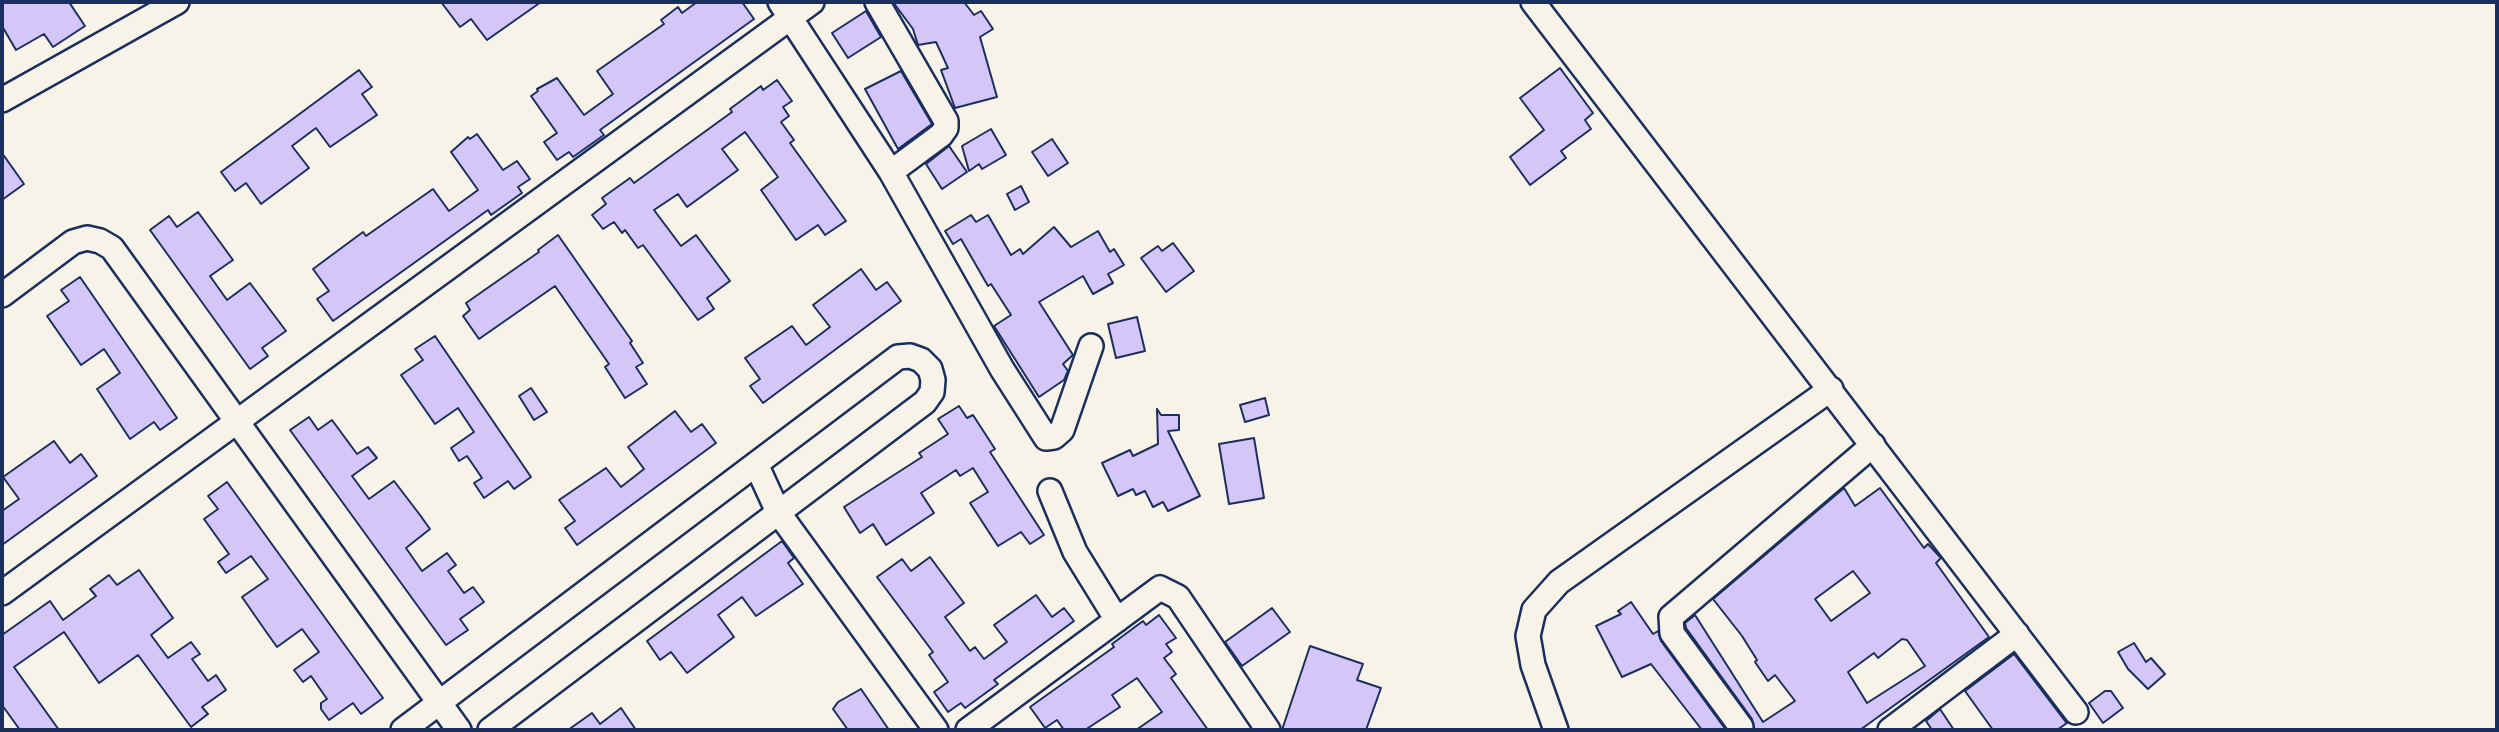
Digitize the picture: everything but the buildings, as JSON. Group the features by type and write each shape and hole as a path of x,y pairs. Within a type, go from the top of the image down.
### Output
{"street":[{"path":"2,100 177,2"},
{"path":"2,593 237,423 785,10 812,2"},
{"path":"877,2 946,121 946,128 941,135 891,172"},
{"path":"1533,2 2076,712"},
{"path":"785,10 891,172 1002,369 1046,438 1054,437 1062,430 1091,346"},
{"path":"2,295 73,242 87,238 112,248 459,730"},
{"path":"403,730 898,357 910,356 921,360 930,369 932,392 925,402 490,730"},
{"path":"1556,730 1533,665 1528,636 1534,610 1559,582 1831,389"},
{"path":"1741,727 1672,633 1671,617 1873,445"},
{"path":"756,464 778,512 936,730"},
{"path":"1049,491 1074,552 1117,620"},
{"path":"968,730 1160,588 1178,597 1268,730"},
{"path":"1890,730 2017,634"}]}
